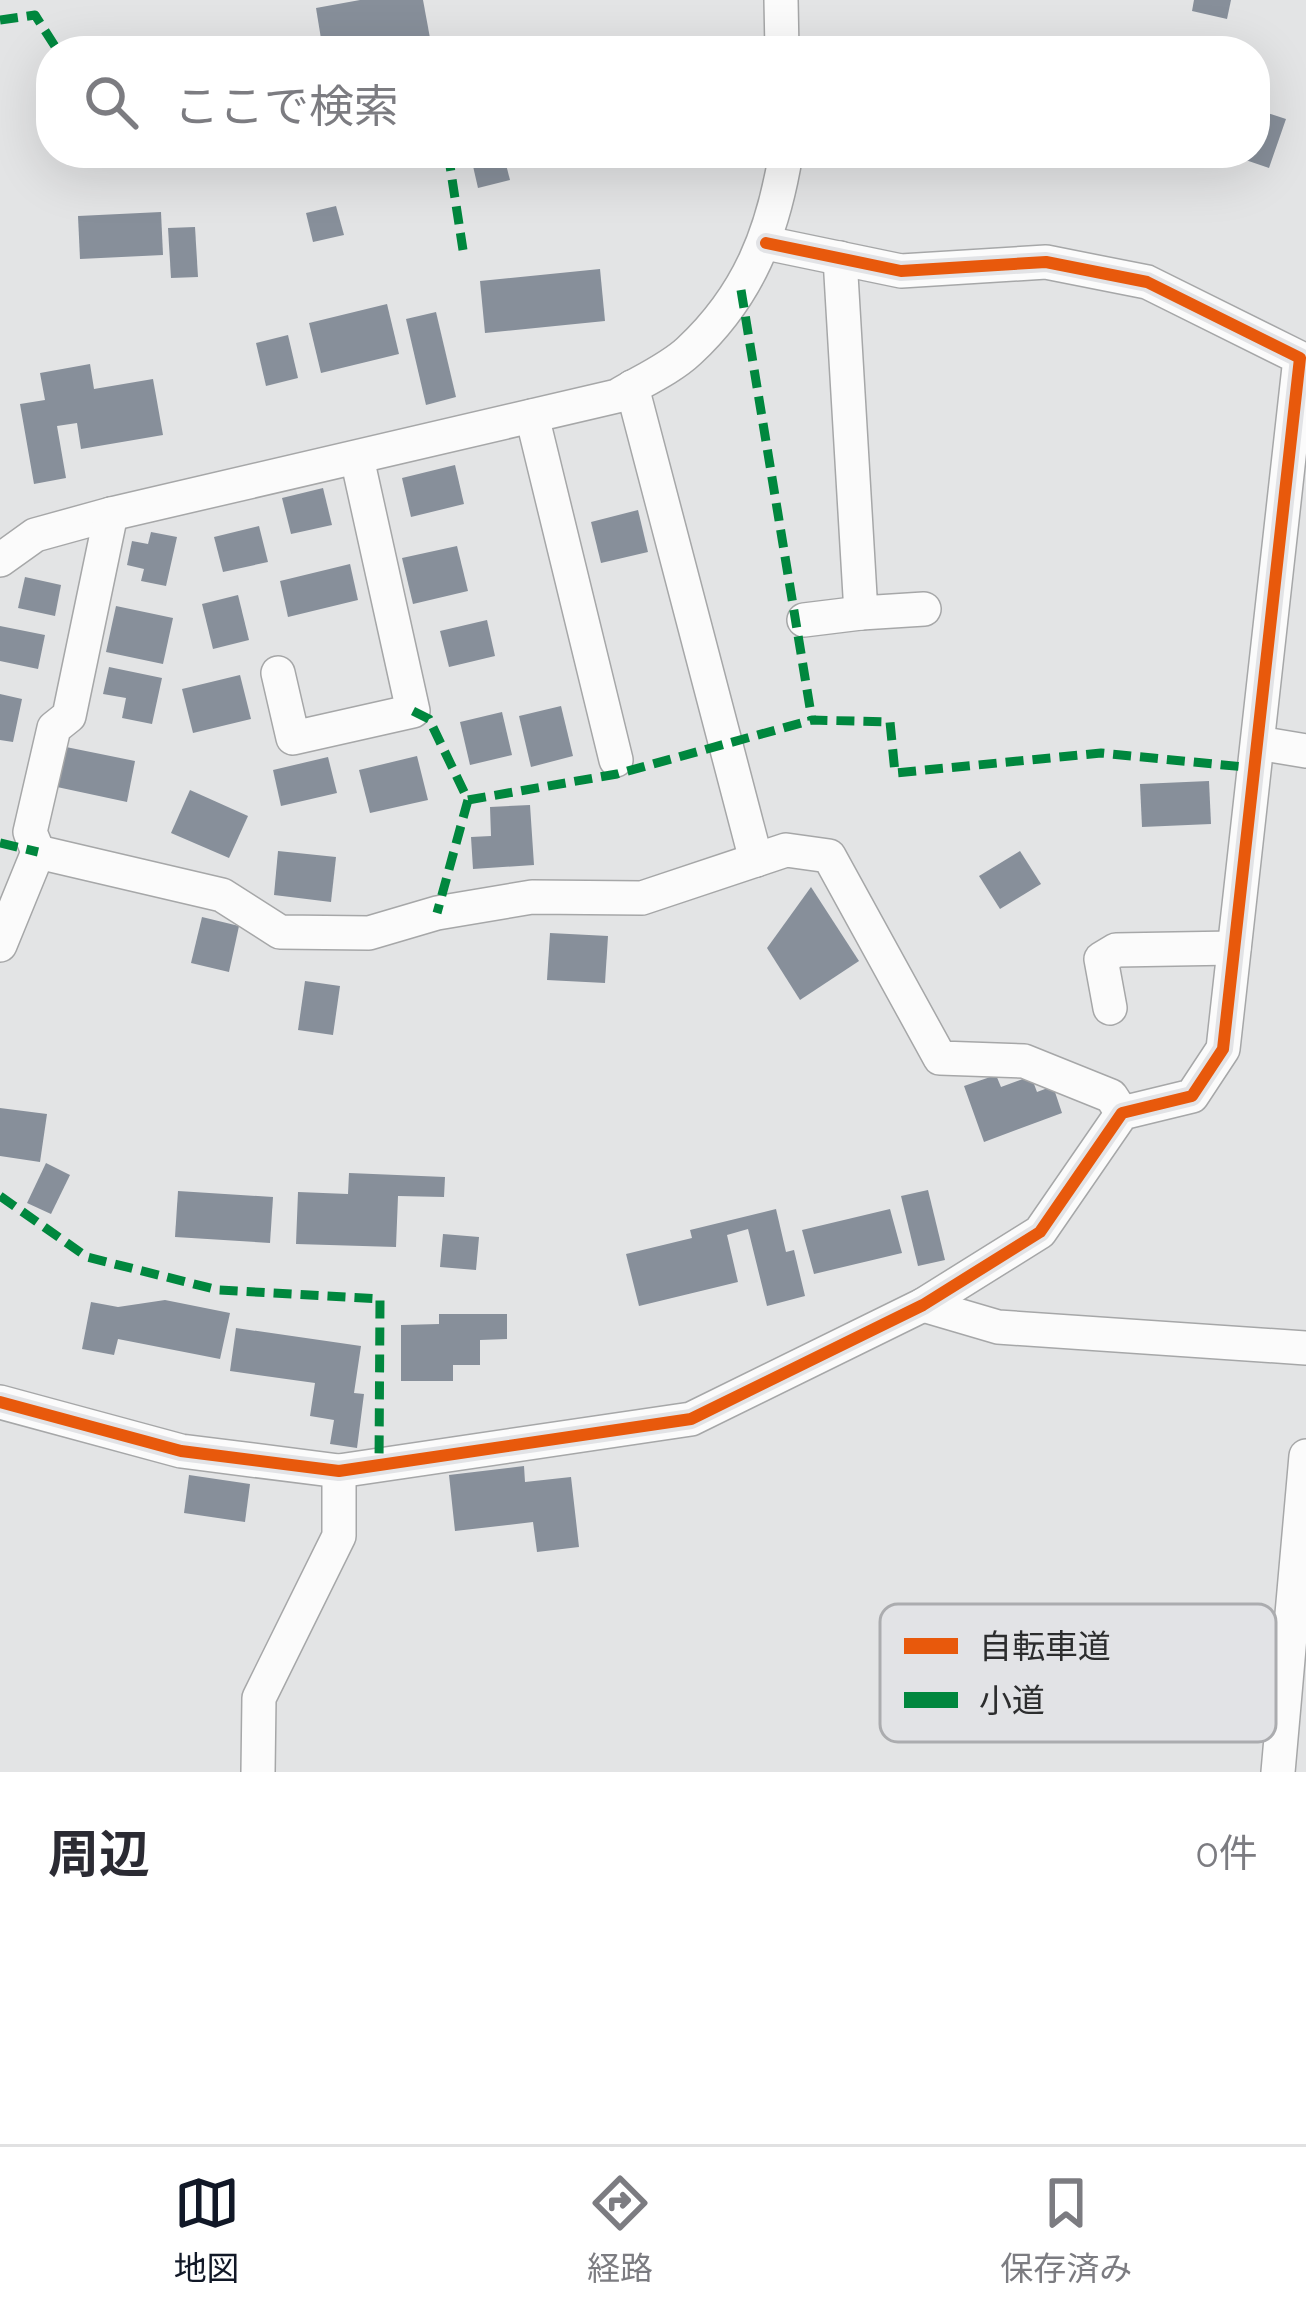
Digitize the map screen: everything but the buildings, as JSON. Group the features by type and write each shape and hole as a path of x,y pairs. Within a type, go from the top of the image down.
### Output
{"street":[{"path":"781,0 782,36"},
{"path":"0,560 35,536 111,514 617,396 688,352 741,290 766,243 784,168"},
{"path":"0,1402 181,1451 339,1471 691,1419 923,1305 1040,1232 1121,1113 1192,1096 1223,1048 1303,358 1147,282 1046,262 902,271 766,243"},
{"path":"840,258 861,613"},
{"path":"632,387 756,860"},
{"path":"532,416 616,760"},
{"path":"278,673 293,738 413,711 357,458"},
{"path":"0,945 38,852 30,832 54,728 69,716 111,514"},
{"path":"804,620 924,609"},
{"path":"1258,743 1306,751"},
{"path":"38,852 222,895 280,932 369,933 437,913 532,897 642,898 786,850 829,856 940,1058 1024,1060 1111,1096 1121,1113"},
{"path":"1110,1008 1101,959 1116,950 1234,948"},
{"path":"923,1305 998,1327 1306,1348"},
{"path":"1278,1772 1306,1456"},
{"path":"258,1772 259,1698 339,1536 339,1471"}],"marked path":[{"path":"0,20 35,15 48,36"},
{"path":"450,168 463,250"},
{"path":"741,290 812,720"},
{"path":"413,711 429,719 468,800 437,913"},
{"path":"468,800 617,774 812,720 890,722 895,773 1101,753 1255,768"},
{"path":"0,843 38,852"},
{"path":"0,1196 87,1257 218,1290 380,1299 379,1465"}],"cycle path":[{"path":"0,1402 181,1451 339,1471 691,1419 923,1305 1040,1232 1122,1113 1192,1096 1223,1049 1300,358 1147,282 1046,262 901,271 766,243"}]}
